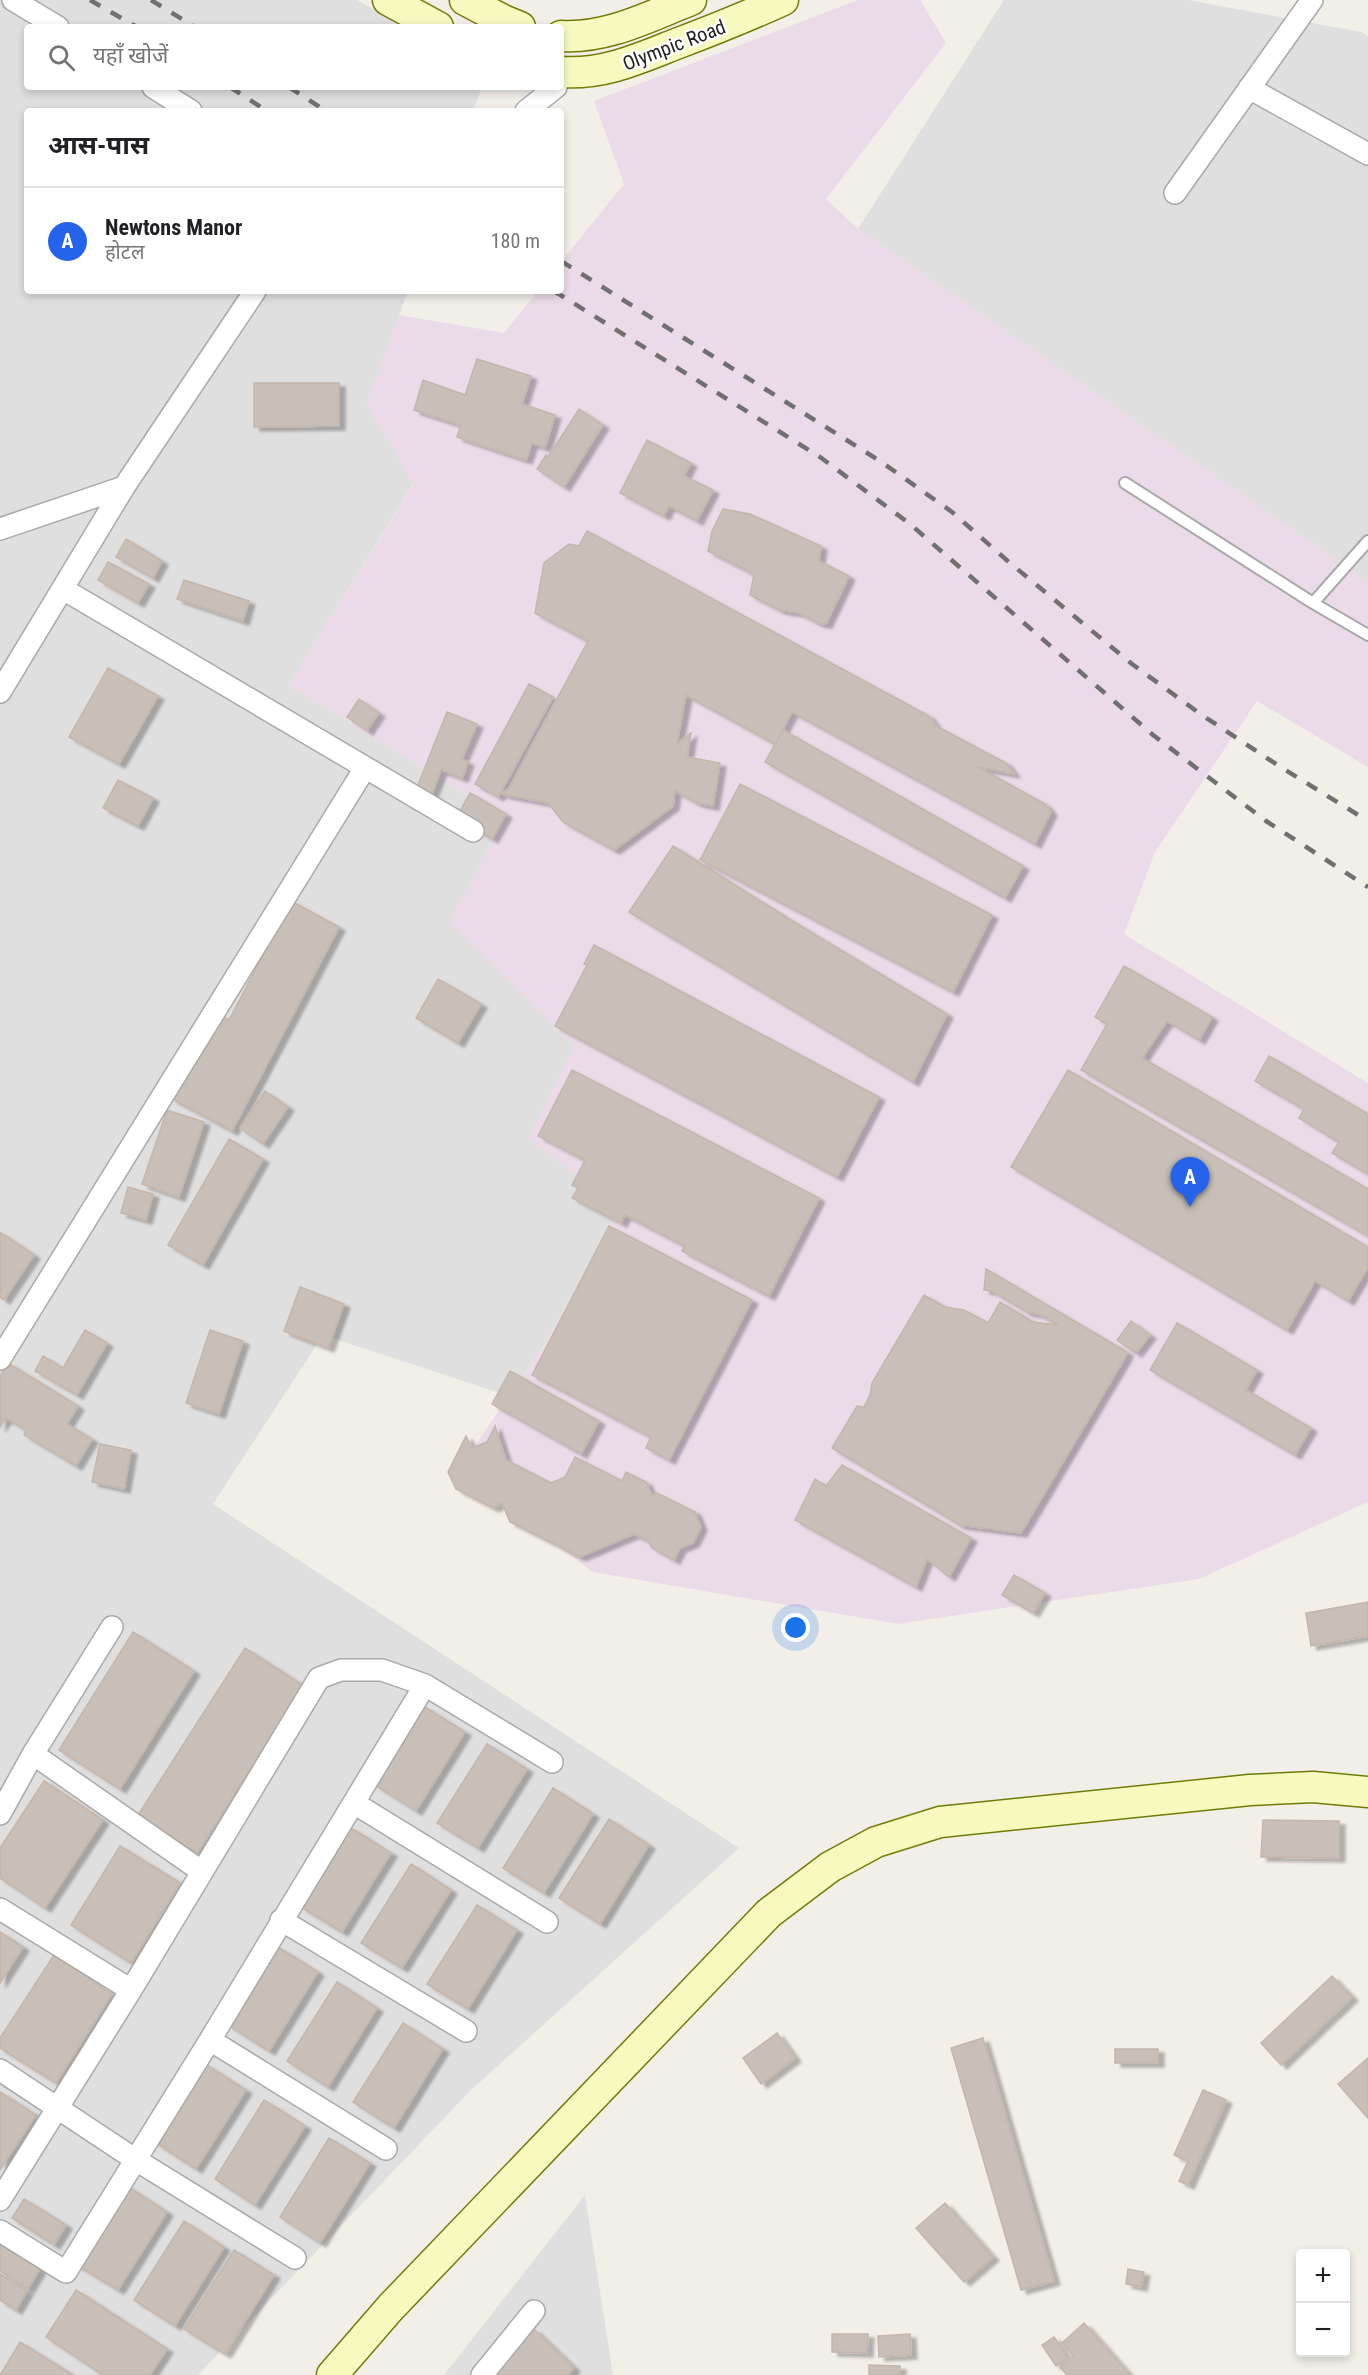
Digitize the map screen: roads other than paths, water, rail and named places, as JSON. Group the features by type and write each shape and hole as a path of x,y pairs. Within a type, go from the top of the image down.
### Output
{"street":[{"path":"14,0 53,24"},
{"path":"388,0 432,24"},
{"path":"465,0 513,24"},
{"name":"Olympic Road","path":"564,36 576,37 602,33 691,0"},
{"name":"Olympic Road","path":"564,78 611,69 730,24 783,0"},
{"path":"1175,194 1312,0"},
{"path":"1249,88 1368,154"},
{"path":"158,90 186,108"},
{"path":"529,108 549,90"},
{"path":"0,692 124,487 253,294"},
{"path":"0,529 124,487"},
{"path":"63,589 473,831"},
{"path":"0,1359 365,768"},
{"path":"0,1814 33,1754 112,1627"},
{"path":"0,2199 131,1990 318,1678 341,1670 382,1670 425,1685 552,1762"},
{"path":"0,2231 66,2272 210,2040 425,1685"},
{"path":"33,1754 201,1872"},
{"path":"332,2375 391,2307 769,1913 830,1867 876,1842 940,1822 1250,1790 1313,1787 1368,1792"},
{"path":"354,1803 547,1922"},
{"path":"0,1909 131,1990"},
{"path":"281,1920 466,2031"},
{"path":"210,2040 386,2150"},
{"path":"0,2070 136,2160 295,2258"},
{"path":"483,2375 534,2311"}],"lane":[{"path":"1125,483 1313,603 1368,634"},
{"path":"1313,603 1368,541"}],"railway":[{"path":"90,0 132,24"},
{"path":"151,0 190,24"},
{"path":"235,90 262,108"},
{"path":"294,90 321,108"},
{"path":"564,263 880,461 952,512 1132,664 1199,713 1368,821"},
{"path":"559,294 820,457 910,524 1153,735 1266,821 1368,887"}],"place":[{"name":"Newtons Manor","path":"1190,1207"}]}
